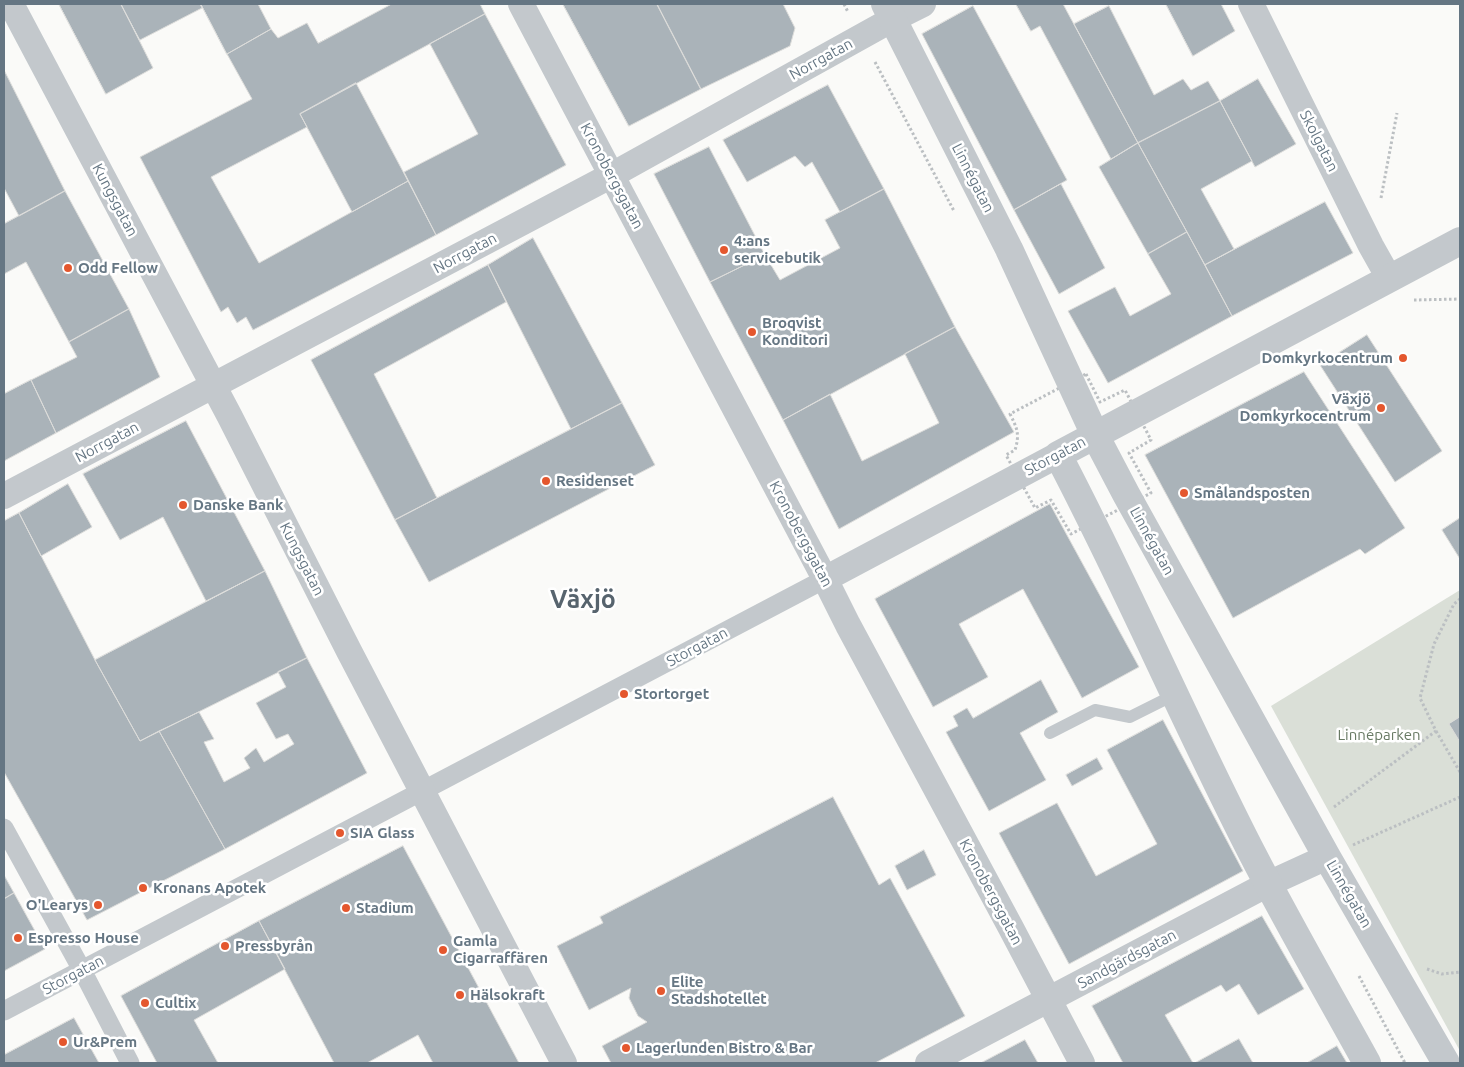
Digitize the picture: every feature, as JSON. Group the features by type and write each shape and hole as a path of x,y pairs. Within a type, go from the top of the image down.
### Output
{"street":[{"name":"Kungsgatan","path":"11,4 213,386 564,1063"},
{"name":"Kronobergsgatan","path":"521,4 848,625 1082,1063"},
{"name":"Norrgatan","path":"4,496 612,176 861,37 889,11 923,4"},
{"name":"Skolgatan","path":"1250,4 1371,246 1389,278"},
{"name":"Linnégatan","path":"889,11 1009,249 1095,435 1126,494 1327,856 1446,1063"},
{"name":"Storgatan","path":"4,1011 825,579 1460,240"},
{"path":"1058,455 1090,516 1253,856 1367,1063"},
{"path":"4,828 82,970 130,1063"},
{"name":"Sandgärdsgatan","path":"928,1063 1268,884 1327,856"}],"lane":[{"path":"1050,733 1094,710 1130,717 1174,694"}],"path":[{"path":"844,4 958,219"},
{"path":"1381,198 1397,113"},
{"path":"1046,384 1050,393"},
{"path":"1460,600 1454,604 1434,644 1420,698 1436,731 1460,772"},
{"path":"1310,824 1436,731"},
{"path":"1327,856 1460,797"}],"green space":[{"name":"Linnéparken","path":"1460,590 1460,1051 1271,706"}],"building":[{"path":"59,4 121,4 153,68 106,94"},
{"path":"121,4 200,4 202,8 140,40"},
{"path":"201,4 258,4 271,29 227,54"},
{"path":"392,4 480,4 485,14 300,114 307,127 211,177 259,263 408,181 436,235 253,330 246,317 237,323 228,307 221,312 140,157 252,99 227,54 271,29 278,38 307,23 318,43"},
{"path":"563,4 657,4 701,89 629,126"},
{"path":"657,4 783,4 795,28 790,46 701,89"},
{"path":"1016,4 1063,4 1138,143 1111,159 1040,26 1031,31"},
{"path":"1166,4 1221,4 1235,31 1193,56"},
{"path":"973,6 1067,180 1014,210 922,34"},
{"path":"1109,6 1154,95 1183,79 1191,90 1208,81 1220,101 1138,143 1074,24"},
{"path":"485,14 566,165 436,235 404,172 478,134 430,44"},
{"path":"4,70 65,191 19,216 4,188"},
{"path":"1258,79 1296,144 1255,167 1220,101"},
{"path":"356,83 408,181 352,212 300,114"},
{"path":"828,85 884,189 840,212 812,162 805,167 795,156 747,182 723,140"},
{"path":"1220,101 1252,161 1201,189 1234,249 1205,265 1138,143"},
{"path":"1138,143 1187,232 1148,254 1099,167"},
{"path":"709,147 765,255 710,282 654,174"},
{"path":"1061,184 1105,268 1059,294 1014,210"},
{"path":"884,189 955,327 783,420 710,282 765,255 780,280 840,248 825,220"},
{"name":"Odd Fellow","path":"65,191 129,309 69,342 26,262 4,274 4,224"},
{"path":"1325,202 1353,253 1232,316 1205,265"},
{"path":"1187,232 1232,316 1108,383 1068,311 1115,287 1130,316 1171,294 1148,254"},
{"path":"533,238 622,403 571,429 488,265"},
{"path":"488,265 506,302 374,374 437,498 395,520 311,360"},
{"path":"129,309 160,377 56,433 31,380 77,357 69,342"},
{"path":"955,327 1014,432 839,529 783,420 830,394 862,461 939,423 905,354"},
{"name":"Växjö Domkyrkocentrum","path":"1367,335 1442,451 1395,482 1320,365"},
{"path":"1304,372 1405,528 1365,554 1360,549 1233,618 1145,455"},
{"path":"31,380 56,433 4,461 4,394"},
{"name":"Residenset","path":"622,403 655,465 429,582 395,520"},
{"path":"186,421 265,571 206,601 163,517 120,540 83,474"},
{"path":"68,484 92,527 41,556 19,513"},
{"path":"1050,504 1139,667 1082,698 1023,589 959,624 988,677 933,707 875,599"},
{"path":"19,513 95,660 140,741 159,731 225,849 87,920 4,772 4,521"},
{"path":"1460,518 1460,559 1442,530"},
{"path":"265,571 307,658 140,741 95,660"},
{"path":"307,658 367,773 225,849 159,731 199,712 214,739 204,742 224,782 250,768 244,758 256,748 264,762 294,744 288,734 276,739 256,703 286,687 278,672"},
{"path":"1041,680 1058,712 1020,733 1046,780 989,811 946,732 958,726 953,716 967,708 973,718"},
{"path":"1460,717 1460,742 1449,724"},
{"path":"1163,720 1243,871 1069,964 999,833 1057,803 1096,876 1157,844 1107,750"},
{"path":"1097,758 1103,769 1072,786 1066,775"},
{"path":"833,797 879,885 890,878 965,1016 875,1063 611,1063 602,1046 647,1022 638,1016 629,998 631,988 589,1010 557,946 603,923 600,917"},
{"path":"403,846 519,1063 433,1063 418,1035 367,1063 334,1063 259,921"},
{"path":"924,850 936,875 907,890 895,866"},
{"path":"4,875 14,893 4,899"},
{"path":"14,893 45,949 4,971 4,899"},
{"path":"1262,916 1304,989 1258,1015 1239,984 1226,992 1221,985 1165,1015 1193,1063 1123,1063 1092,1006"},
{"path":"259,921 285,969 194,1020 218,1063 157,1063 121,996"},
{"path":"74,1018 99,1063 4,1063 4,1055"},
{"path":"1239,1039 1253,1063 1195,1063"},
{"path":"1025,1040 1038,1063 981,1063"},
{"path":"1337,1046 1347,1063 1307,1063"}],"place":[{"name":"4:ans servicebutik","path":"724,250"},
{"name":"Odd Fellow","path":"68,268"},
{"name":"Broqvist Konditori","path":"752,332"},
{"name":"Domkyrkocentrum","path":"1403,358"},
{"name":"Växjö Domkyrkocentrum","path":"1381,408"},
{"name":"Residenset","path":"546,481"},
{"name":"Smålandsposten","path":"1184,493"},
{"name":"Danske Bank","path":"183,505"},
{"name":"Stortorget","path":"624,694"},
{"name":"SIA Glass","path":"340,833"},
{"name":"Kronans Apotek","path":"143,888"},
{"name":"O'Learys","path":"98,905"},
{"name":"Stadium","path":"346,908"},
{"name":"Espresso House","path":"18,938"},
{"name":"Pressbyrån","path":"225,946"},
{"name":"Gamla Cigarraffären","path":"443,950"},
{"name":"Elite Stadshotellet","path":"661,991"},
{"name":"Hälsokraft","path":"460,995"},
{"name":"Cultix","path":"145,1003"},
{"name":"Ur&Prem","path":"63,1042"},
{"name":"Lagerlunden Bistro & Bar","path":"626,1048"}],"district":[{"name":"Växjö","path":"583,600"}]}
